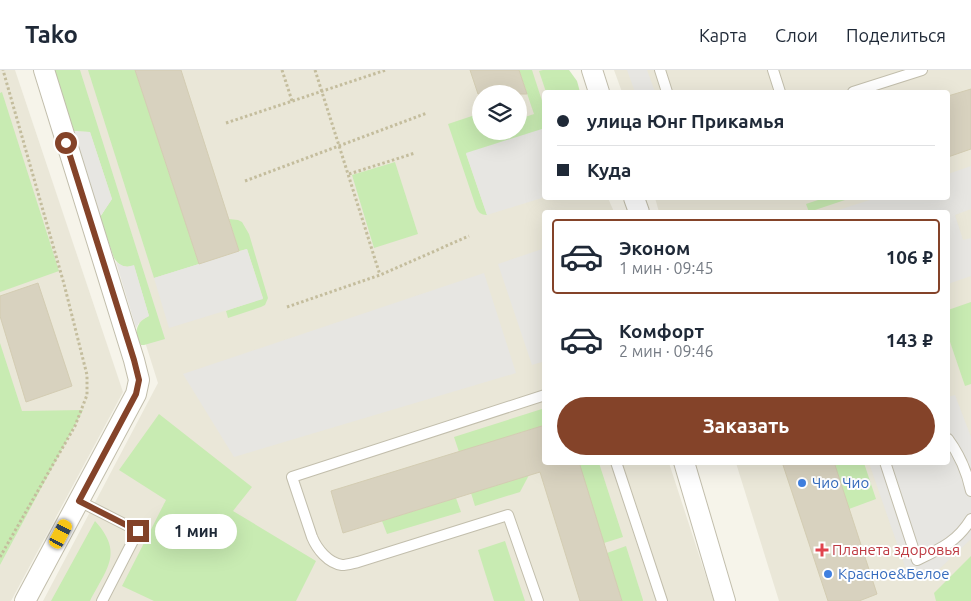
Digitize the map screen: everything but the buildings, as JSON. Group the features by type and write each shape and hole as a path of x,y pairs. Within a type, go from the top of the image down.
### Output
{"street":[{"path":"25,601 136,394 139,380 44,70"},
{"path":"592,70 598,90"},
{"path":"685,465 725,601"}],"lane":[{"path":"660,70 666,90"},
{"path":"773,70 779,90"},
{"path":"859,90 922,70"},
{"path":"538,601 508,514 358,562 341,565 328,558 316,546 292,477 542,396"},
{"path":"950,443 961,463 971,490"},
{"path":"617,465 662,601"},
{"path":"886,465 917,560 940,550 959,536 971,519"},
{"path":"79,501 138,531 102,601"}],"path":[{"path":"0,556 75,426 87,395 87,375 64,284 3,70"},
{"path":"282,70 292,101"},
{"path":"315,70 380,275"},
{"path":"226,123 386,70"},
{"path":"245,181 427,113"},
{"path":"349,174 414,153"},
{"path":"287,307 380,275 469,236"}],"shaded area":[{"path":"0,70 15,70 123,392 11,601 0,601"},
{"path":"59,70 560,70 567,90 542,90 542,200 609,200 613,210 542,210 542,465 670,465 714,601 43,601 158,383"},
{"path":"614,70 971,70 971,601 779,601 737,465 950,465 950,210 658,210 656,200 950,200 950,90 621,90"},
{"path":"627,70 647,70 654,90 634,90"},
{"path":"542,129 542,198 487,215 466,153 507,140 527,140 527,134"},
{"path":"72,131 90,132 112,199 100,217"},
{"path":"971,166 971,209 955,215 963,240 971,238 971,276 950,283 950,210 838,210 870,200 950,200 950,173"},
{"path":"247,249 263,299 169,328 154,278"},
{"path":"542,249 542,362 532,365 498,264"},
{"path":"116,262 127,267 134,265 149,316 140,321 136,328"},
{"path":"484,273 516,373 234,457 183,374"},
{"path":"955,395 971,437 971,539 934,574 910,581 870,465 950,465 950,396"}],"green space":[{"path":"53,70 80,70 165,339 144,345 141,345 139,341 137,328 141,321 149,316 134,266 122,266 114,258 100,217 112,199 90,132 72,131"},
{"path":"88,70 135,70 199,264 154,278"},
{"path":"519,70 532,70 542,101 542,130 527,135 527,116 534,114 527,93 527,85 524,85"},
{"path":"569,70 577,81 579,90 545,90 539,71"},
{"path":"2,92 59,271 0,292 0,93"},
{"path":"472,116 472,140 510,140 466,154 487,215 479,212 476,207 448,124"},
{"path":"395,162 418,234 374,248 352,175"},
{"path":"818,200 845,200 815,210 808,210 806,204"},
{"path":"229,219 242,222 249,234 268,298 265,305 261,307 228,318 226,311 263,298 247,249 239,251"},
{"path":"971,302 971,384 965,386 950,342 950,309"},
{"path":"0,343 22,411 83,410 0,565"},
{"path":"542,409 542,426 459,452 454,437"},
{"path":"159,414 252,487 233,511 316,561 296,601 154,601 122,586 166,500 119,470"},
{"path":"580,465 600,465 623,537 604,543"},
{"path":"835,465 865,465 876,499 849,509"},
{"path":"529,475 520,492 475,506 471,493"},
{"path":"456,498 461,512 387,534 382,521"},
{"path":"95,521 104,532 111,552 107,570 90,601 51,601"},
{"path":"505,541 525,601 494,601 478,550"},
{"path":"626,546 643,601 622,601 607,553"},
{"path":"971,556 971,601 936,601 934,593"}],"place":[{"name":"Чио Чио","path":"802,483"},
{"name":"Планета здоровья","path":"822,550"},
{"name":"Красное&Белое","path":"828,574"}],"route":[{"path":"66,143 139,380 136,394 79,501 138,531"}]}
